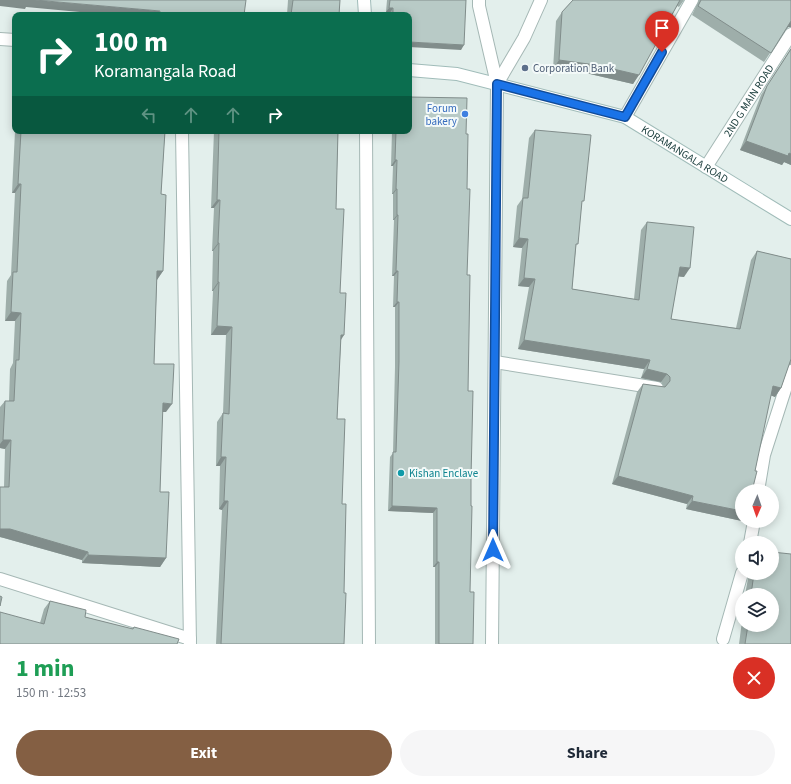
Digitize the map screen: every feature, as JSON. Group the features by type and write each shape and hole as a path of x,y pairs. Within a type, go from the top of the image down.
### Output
{"street":[{"path":"364,0 365,12"},
{"path":"479,0 479,6 497,84 492,644"},
{"path":"497,84 524,38 541,0"},
{"path":"625,117 692,0"},
{"name":"2ND G MAIN ROAD","path":"706,167 791,34"},
{"path":"0,39 12,40"},
{"name":"KORAMANGALA ROAD","path":"412,70 457,74 625,117 791,220"},
{"path":"0,579 190,641 182,134"},
{"path":"366,134 369,644"},
{"path":"495,362 657,388"},
{"path":"759,484 764,455 791,371"},
{"path":"723,639 740,580"}],"building":[{"path":"35,0 246,0 244,12 160,11"},
{"path":"293,0 340,0 339,12 291,12"},
{"path":"390,0 466,0 464,45 412,42 412,12 393,12 393,8 389,8"},
{"path":"573,0 680,0 639,75 596,65 559,60 562,12"},
{"path":"701,0 791,0 791,21 771,53 698,6"},
{"path":"791,49 791,154 789,153 788,156 746,141 767,86"},
{"path":"412,97 467,98 467,189 470,189 467,275 470,275 468,391 473,391 470,592 474,592 473,644 439,644 439,562 437,562 437,508 392,506 393,452 396,452 399,361 399,302 397,302 398,271 396,271 398,215 396,189 397,160 395,160 396,134 412,134"},
{"path":"535,130 591,135 584,201 582,201 578,244 576,244 572,289 639,300 647,222 694,227 690,268 680,267 671,319 740,329 757,251 791,259 791,359 781,388 773,386 755,471 757,471 754,484 735,484 735,510 692,501 693,496 618,476 643,384 665,387 670,381 670,377 667,374 647,369 650,360 524,340 535,279 524,278 528,239 519,238 523,198 528,198"},
{"path":"21,134 165,134 161,194 166,195 163,271 157,271 154,364 174,364 172,404 163,403 160,492 169,492 166,558 88,555 88,552 10,529 0,529 0,487 9,487 11,440 3,440 5,401 14,401 16,360 19,360 21,313 11,312 13,272 17,272 21,184 18,184"},
{"path":"219,134 338,134 336,209 344,209 340,293 346,293 344,335 341,335 337,419 345,419 342,504 346,504 344,593 346,593 344,644 221,644 228,501 224,501 226,457 221,457 223,413 229,414 232,327 217,326 220,200 217,200"},
{"path":"779,553 791,554 791,644 745,644 747,632 779,632 779,588 752,588 753,580 779,580"},
{"path":"50,601 86,610 85,617 133,629 134,627 179,639 177,644 0,644 0,612 44,624"}],"place":[{"name":"Corporation Bank","path":"525,68"},
{"name":"Forum bakery","path":"465,114"},
{"name":"Kishan Enclave","path":"401,473"}],"route":[{"path":"493,550 497,84 625,117 662,52"}]}
